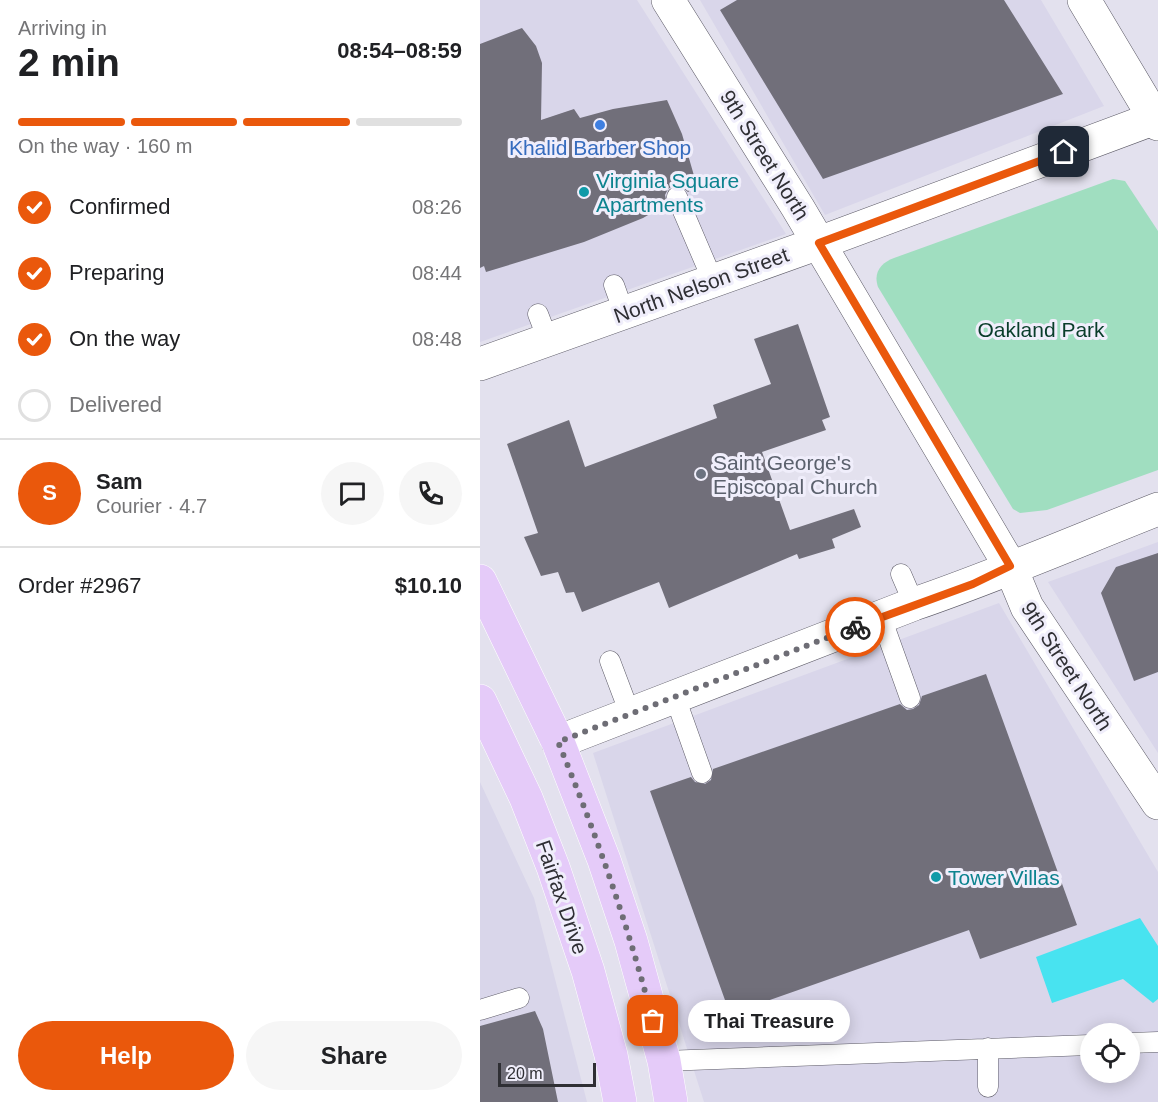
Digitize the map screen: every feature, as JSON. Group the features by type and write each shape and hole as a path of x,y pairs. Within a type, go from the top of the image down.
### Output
{"main road":[{"path":"480,581 558,742 600,850 632,941 664,1061 671,1102"},
{"name":"Fairfax Drive","path":"480,701 526,798 576,935 611,1055 620,1102"},
{"path":"510,762 558,742"}],"street":[{"name":"9th Street North","path":"668,0 819,243 1010,566 1027,607 1158,803"},
{"path":"1084,0 1157,120"},
{"name":"North Nelson Street","path":"480,364 543,327 619,299 713,281 1157,120"},
{"path":"558,742 881,616 973,584 1010,566 1158,509"}],"lane":[{"path":"677,197 713,281"},
{"path":"900,574 914,604"},
{"path":"881,616 910,698"},
{"path":"610,661 630,714"},
{"path":"675,697 702,772"},
{"path":"480,1010 519,998"},
{"path":"1140,1043 1158,1042"},
{"path":"664,1061 1080,1045"},
{"path":"988,1048 988,1087"}],"shaded area":[{"path":"480,0 637,0 786,234 480,342"},
{"path":"700,0 1041,0 1104,106 825,215"},
{"path":"1158,542 1158,753 1048,582"},
{"path":"999,603 1158,872 1158,1102 704,1102 593,753"},
{"path":"480,782 534,898 587,1102 480,1102"}],"green space":[{"name":"Oakland Park","path":"1113,179 1125,181 1158,231 1158,470 1047,510 1020,513 1013,509 878,287 877,273 882,265 894,258"}],"water":[{"path":"1140,918 1158,946 1158,999 1153,1003 1123,979 1052,1003 1036,957"}],"building":[{"path":"737,0 1004,0 1063,94 823,179 720,10"},
{"name":"Virginia Square Apartments","path":"522,28 536,46 542,63 541,120 574,109 580,118 613,109 667,100 682,134 697,186 688,192 679,185 673,186 665,195 667,204 643,218 584,242 486,272 484,266 480,268 480,44"},
{"name":"Saint George's Episcopal Church","path":"798,324 830,417 822,420 826,430 762,452 790,530 854,509 861,527 832,539 835,548 799,559 797,554 669,608 659,582 582,612 574,592 566,593 558,572 541,576 524,537 538,533 507,444 569,420 585,467 717,418 713,405 771,384 754,339"},
{"path":"1158,553 1158,672 1134,681 1101,593 1116,567"},
{"name":"Tower Villas","path":"986,674 1077,925 980,959 969,930 730,1014 650,791 691,777 695,782 705,784 711,780 713,769 900,704 907,710 913,709 919,705 922,696"},
{"path":"535,1011 543,1029 558,1102 480,1102 480,1026"}],"way so far":[{"path":"653,1021 632,941 604,860 558,742 855,627"}],"place":[{"name":"Khalid Barber Shop","path":"600,125"},
{"name":"Virginia Square Apartments","path":"584,192"},
{"name":"Saint George's Episcopal Church","path":"701,474"},
{"name":"Tower Villas","path":"936,877"},
{"name":"Thai Treasure","path":"653,1021"}],"route":[{"path":"855,627 973,584 1010,566 819,243 1064,152"}]}
